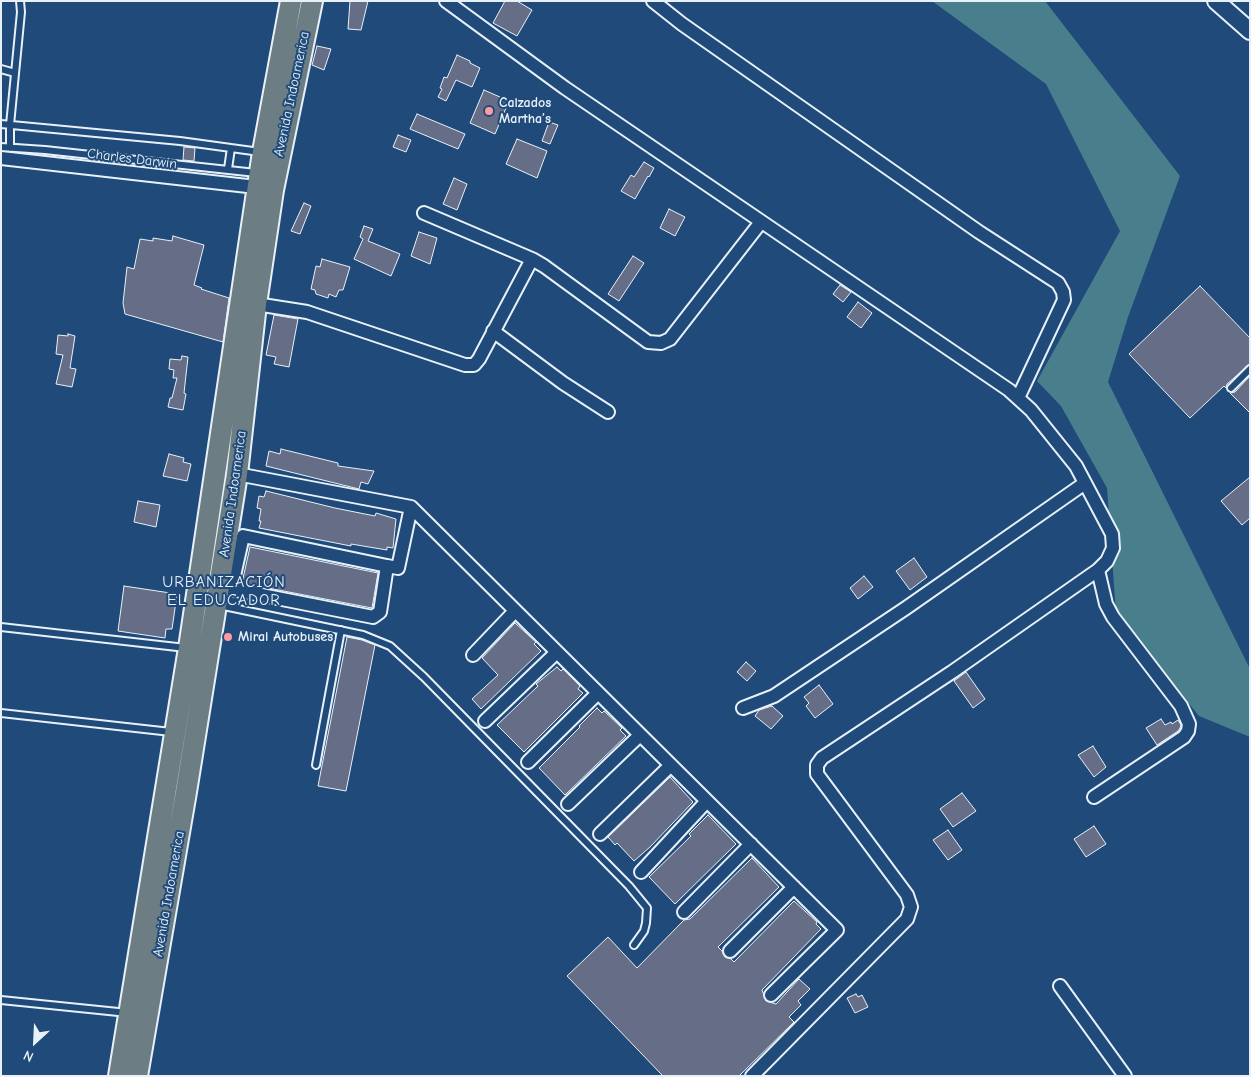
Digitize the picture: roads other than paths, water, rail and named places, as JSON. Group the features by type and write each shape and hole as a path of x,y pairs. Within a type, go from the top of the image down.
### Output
{"main road":[{"name":"Avenida Indoamerica","path":"137,1076 186,792 237,474 256,304 267,181 263,152 290,1"},
{"name":"Avenida Indoamerica","path":"118,1076 267,181 312,1"}],"street":[{"path":"446,1 565,88 1009,390 1031,410 1076,466 1112,534 1113,548 1107,561 1098,570 952,672 822,758 817,765 817,774 907,895 912,906 907,919 752,1076"},
{"path":"653,1 682,24 971,226 1058,283 1063,292 1064,300 1018,398"},
{"path":"1216,1 1250,31"},
{"name":"Charles Darwin","path":"1,158 184,180 267,181"},
{"path":"424,213 532,259 648,342 661,343 670,339 761,222"},
{"path":"256,304 307,312 465,365 474,365 479,359 532,259"},
{"path":"494,331 563,383 608,412"},
{"path":"237,474 411,507 639,736 671,764 837,930 771,995"},
{"path":"743,708 774,696 906,608 1085,483"},
{"path":"387,566 380,612 373,617 231,589 243,536 398,568 411,507"},
{"path":"1094,797 1184,737 1189,724 1181,706 1113,617 1106,604 1098,570"},
{"path":"473,655 516,611"},
{"path":"485,721 557,652"},
{"path":"528,762 598,693"},
{"path":"568,804 639,736"},
{"path":"600,834 671,764"},
{"path":"641,872 707,801"},
{"path":"684,912 751,844"},
{"path":"730,951 794,887"},
{"path":"1060,986 1125,1076"}],"lane":[{"path":"10,148 10,125 21,12 20,1"},
{"path":"1,69 15,73"},
{"path":"1,124 180,141 263,152"},
{"path":"1,147 228,169 267,181"},
{"path":"228,169 231,148"},
{"path":"1231,388 1250,369"},
{"path":"216,604 371,637 390,646 431,684 629,886 647,908 644,931 634,945"},
{"path":"1,627 188,648"},
{"path":"316,765 341,630"},
{"path":"1,713 175,732"},
{"path":"1,1000 129,1013"}],"place":[{"name":"Calzados Martha’s","path":"489,111"},
{"name":"Miral Autobuses","path":"228,637"}],"district":[{"name":"URBANIZACIÓN EL EDUCADOR","path":"224,591"}]}
